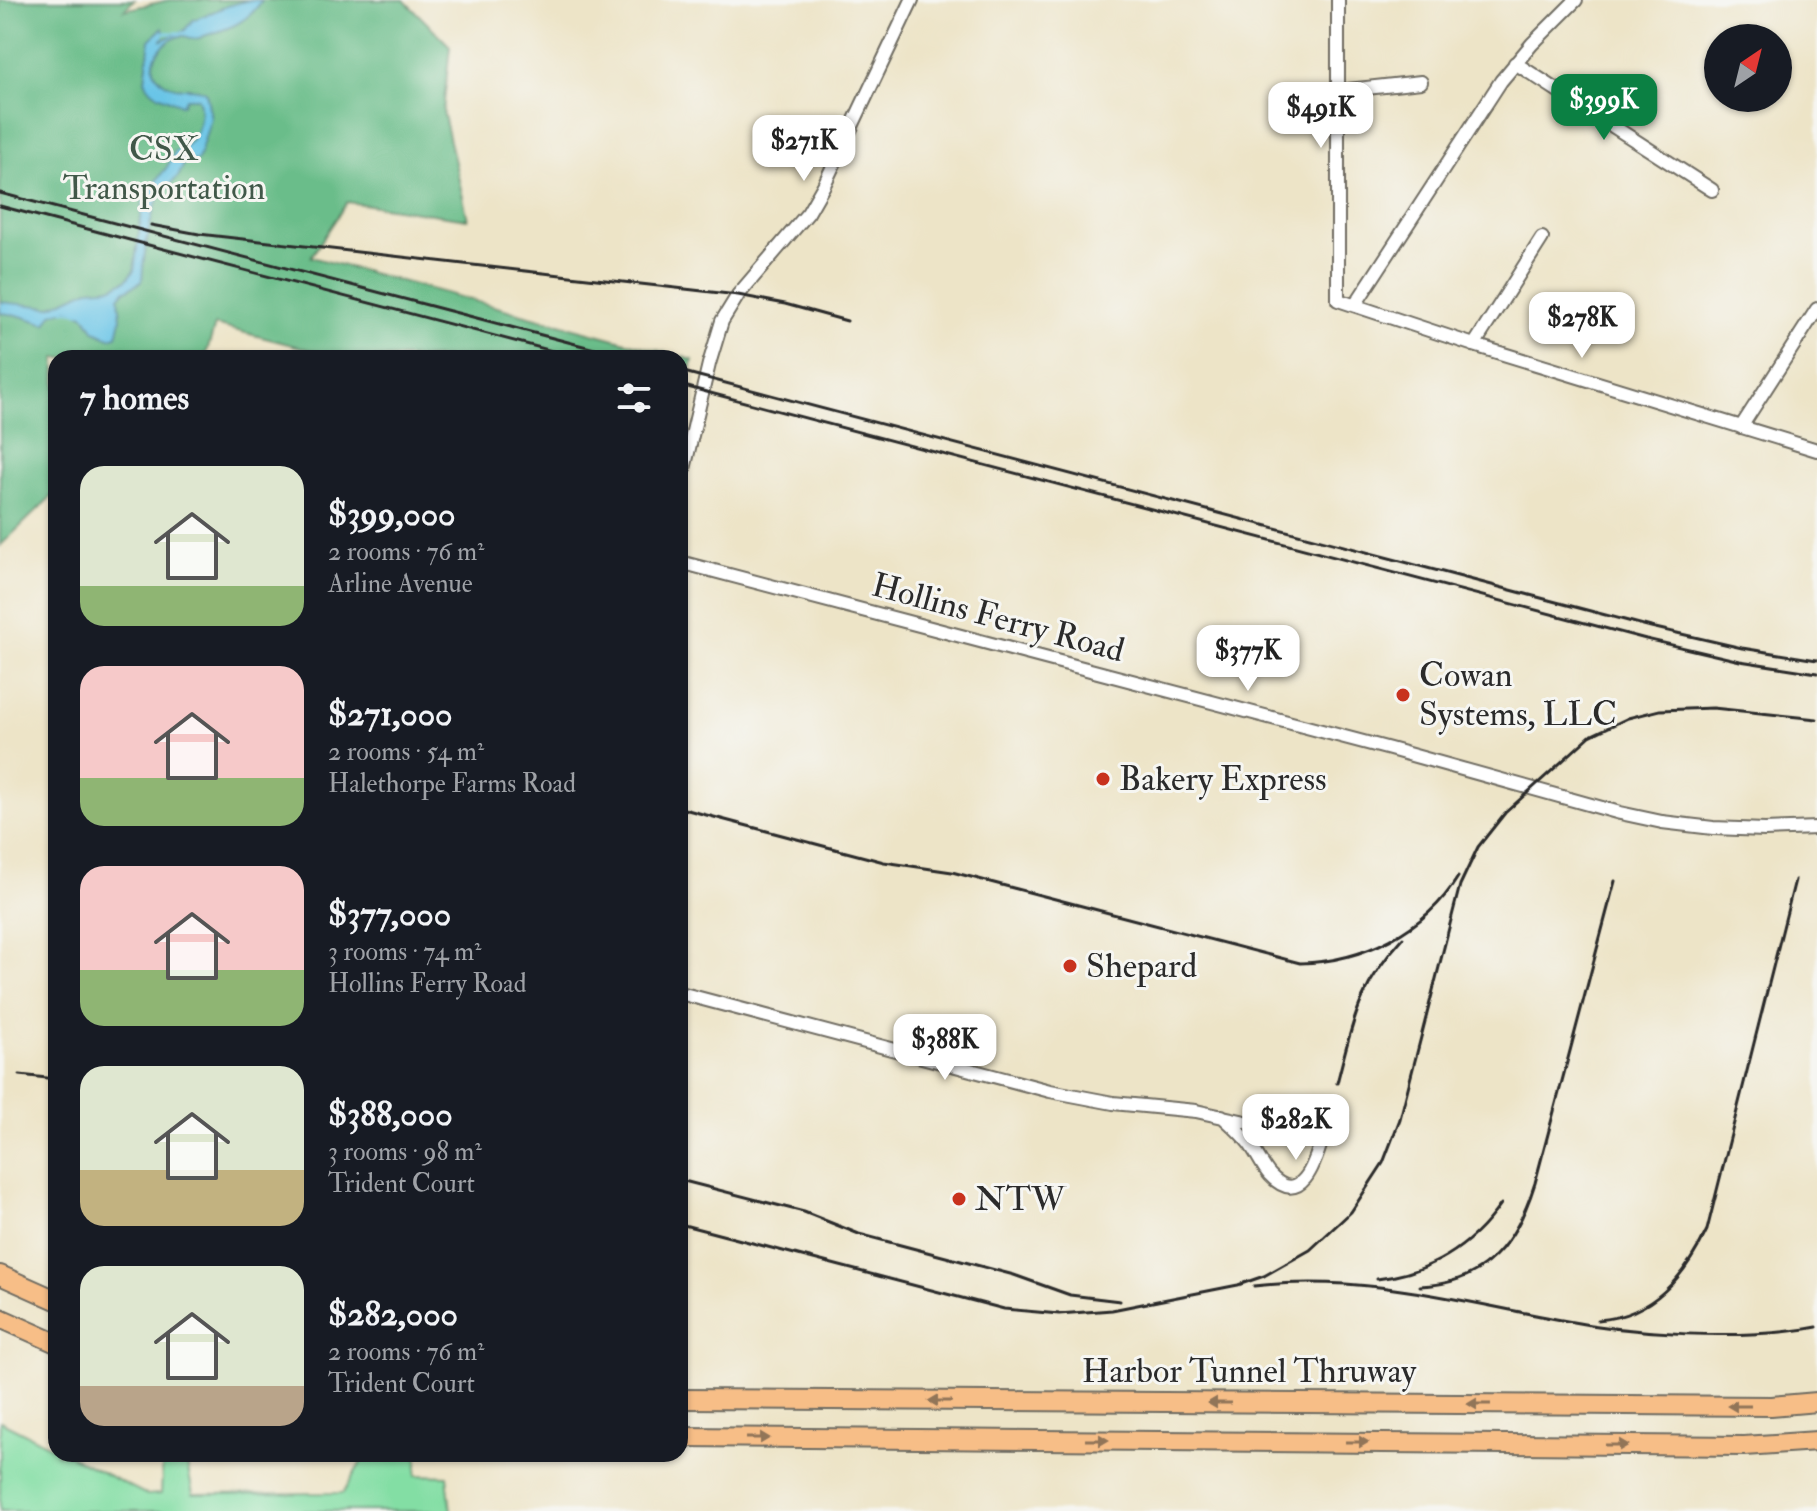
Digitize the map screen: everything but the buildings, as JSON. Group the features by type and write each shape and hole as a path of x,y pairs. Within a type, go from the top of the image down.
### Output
{"highway":[{"path":"0,1275 48,1296"},
{"path":"0,1318 48,1339"},
{"name":"Harbor Tunnel Thruway","path":"688,1399 1771,1406 1817,1402"},
{"name":"Harbor Tunnel Thruway","path":"688,1437 1744,1446 1817,1441"}],"street":[{"path":"688,452 722,321 738,295 808,213 912,0"},
{"path":"1338,0 1338,300 1817,450"},
{"path":"1355,305 1501,81 1576,0"},
{"path":"1515,63 1712,190"},
{"path":"1339,91 1421,82"},
{"path":"1474,345 1542,238"},
{"path":"1741,427 1817,309"},
{"name":"Hollins Ferry Road","path":"688,564 1390,749 1620,813 1713,828 1817,828"},
{"path":"688,995 1050,1091 1113,1103 1222,1116 1322,1139 1309,1176 1292,1186 1273,1178 1246,1138 1222,1116"}],"green space":[{"name":"CSX Transportation","path":"0,0 134,0 124,10 169,0 404,0 450,46 443,111 468,219 347,202 311,257 656,350 311,350 215,325 207,350 48,350 48,500 0,546"},
{"name":"CSX Transportation","path":"688,359 693,360 688,380"},
{"path":"0,1421 48,1445 48,1462 82,1462 147,1495 161,1494 163,1462 187,1462 193,1494 343,1493 361,1462 417,1462 416,1475 447,1476 451,1511 0,1511"}],"water":[{"path":"249,0 262,0 238,23 196,39 177,37 164,45 155,57 154,71 165,83 206,92 211,118 198,160 191,162 185,158 177,178 158,199 147,240 142,282 119,297 121,319 117,336 109,338 95,331 85,316 68,309 52,314 46,324 0,313 0,302 50,307 89,289 113,287 126,280 134,270 144,196 167,167 175,151 189,143 200,122 198,98 186,98 182,105 148,87 145,80 150,40 162,28 162,40 184,31 193,20"}],"waterway":[{"path":"161,37 163,33 184,33"},
{"path":"64,310 80,312"}],"railway":[{"path":"0,193 599,350"},
{"path":"0,206 549,350"},
{"path":"151,225 199,234 738,295 847,321"},
{"path":"688,373 1651,627 1742,648 1817,660"},
{"path":"688,387 1646,639 1740,661 1817,673"},
{"path":"688,1226 1004,1309 1059,1314 1112,1310 1238,1285 1264,1276 1310,1250 1351,1212 1383,1163 1400,1119 1460,885 1478,847 1505,813 1590,736 1628,718 1660,710 1713,708 1817,719"},
{"path":"688,810 884,862 952,872 1300,963 1346,957 1390,940 1428,913 1458,877"},
{"path":"1598,1320 1635,1311 1665,1291 1688,1263 1707,1230 1795,880"},
{"path":"1420,1286 1443,1283 1481,1268 1496,1256 1519,1223 1535,1183 1615,881"},
{"path":"1337,1083 1359,1006 1376,973 1403,938"},
{"path":"20,1075 48,1078"},
{"path":"688,1182 804,1212 859,1234 1014,1275 1070,1295 1120,1301"},
{"path":"1377,1279 1414,1271 1447,1255 1476,1233 1501,1204"},
{"path":"1254,1286 1332,1283 1406,1290 1586,1324 1652,1332 1755,1334 1817,1327"}],"place":[{"name":"Cowan Systems, LLC","path":"1403,695"},
{"name":"Bakery Express","path":"1103,779"},
{"name":"Shepard","path":"1070,966"},
{"name":"NTW","path":"959,1199"}]}
